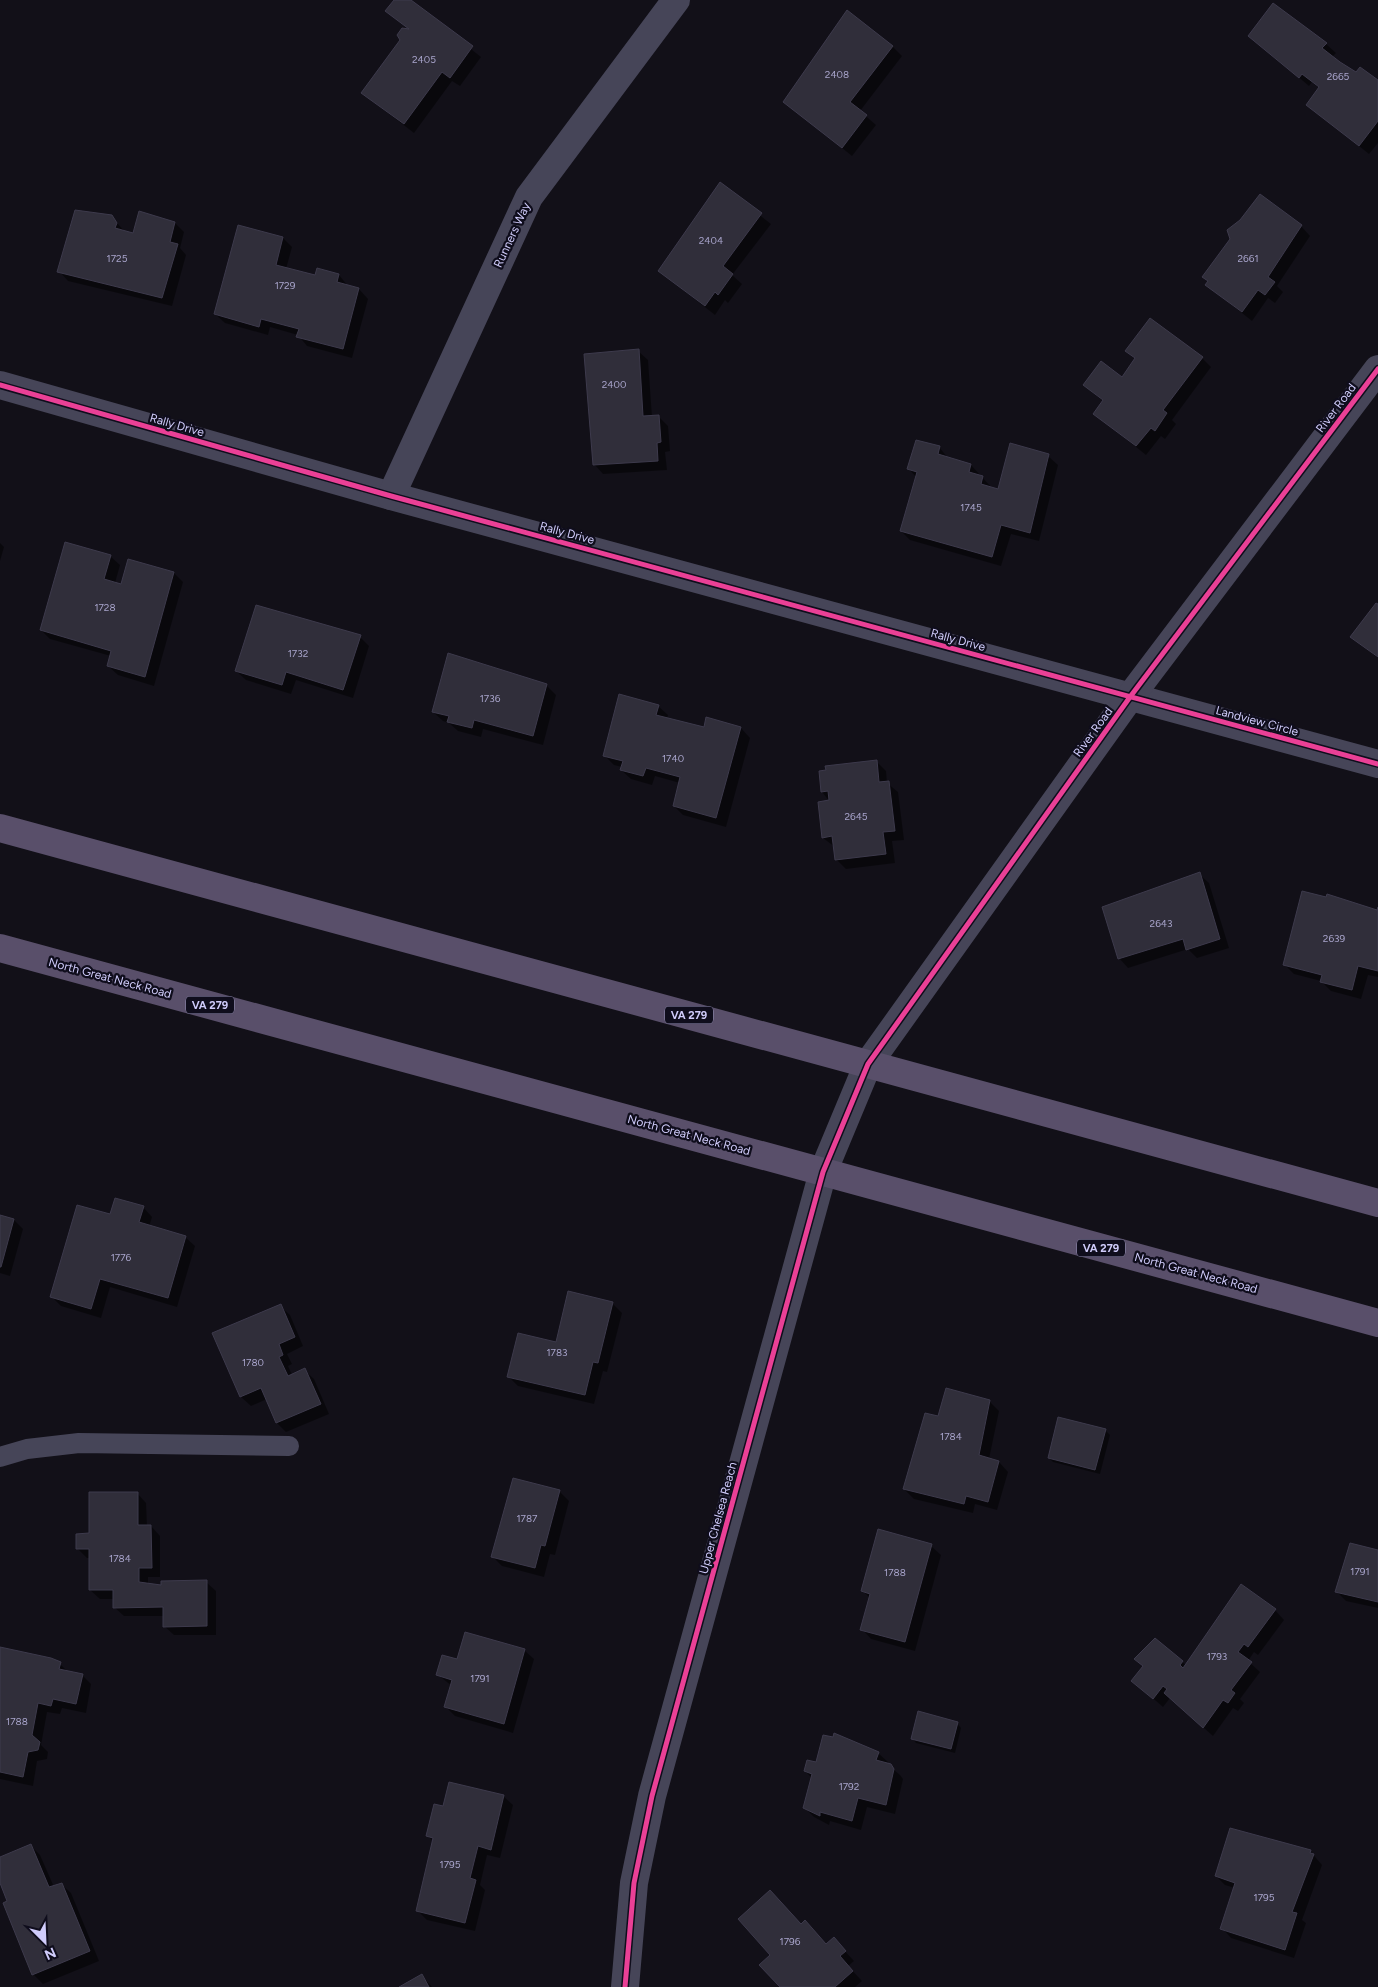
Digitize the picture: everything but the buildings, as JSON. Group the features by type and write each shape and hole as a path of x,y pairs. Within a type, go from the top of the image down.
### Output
{"main road":[{"name":"VA 279","path":"0,828 1378,1203"},
{"name":"North Great Neck Road","path":"0,948 1378,1323"}],"street":[{"name":"Runners Way","path":"391,496 529,197 676,0"},
{"name":"River Road","path":"868,1064 1130,697 1378,369"},
{"name":"Rally Drive","path":"0,385 391,496 1130,697"},
{"name":"Landview Circle","path":"1130,697 1378,764"},
{"name":"Upper Chelsea Reach","path":"625,1987 634,1883 652,1796 823,1172 868,1064"}],"lane":[{"path":"0,1458 27,1449 79,1443 289,1446"}],"cycle path":[{"path":"625,1987 634,1883 652,1796 823,1172 868,1064 1130,697 1378,369"},
{"path":"0,385 391,496 1378,764"}]}
